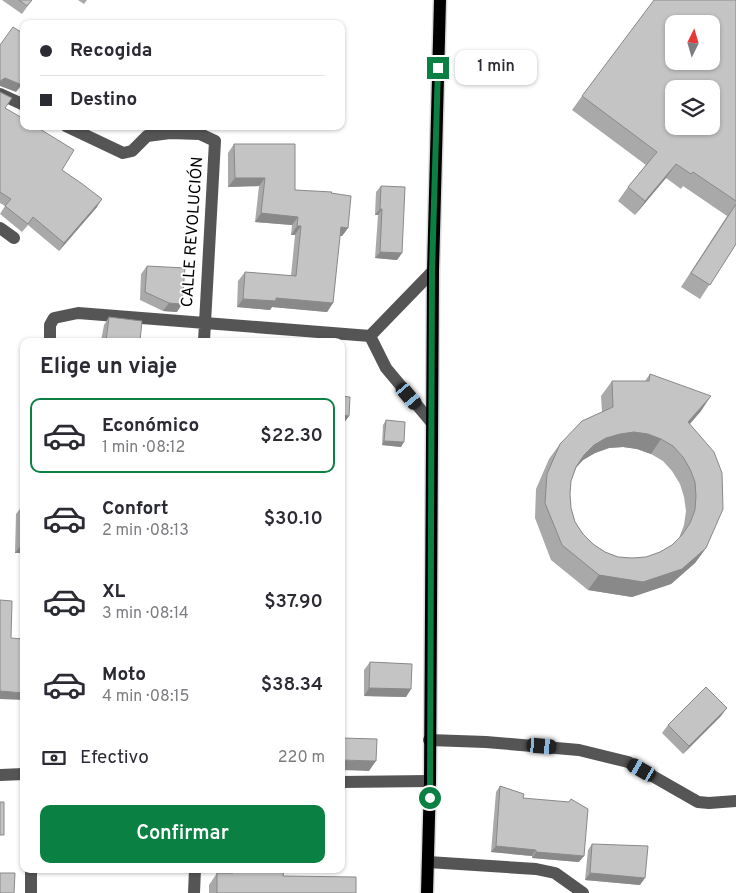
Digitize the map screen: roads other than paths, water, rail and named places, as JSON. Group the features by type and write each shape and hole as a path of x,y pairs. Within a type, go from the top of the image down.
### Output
{"main road":[{"path":"427,893 430,782 432,271 440,0"}],"street":[{"path":"0,94 20,103"},
{"name":"CALLE REVOLUCIÓN","path":"74,130 122,153 132,151 147,136 170,133 200,134 215,141 204,338"},
{"path":"0,228 14,238"},
{"path":"370,336 432,271"},
{"path":"50,338 50,325 54,318 78,313 370,336"},
{"path":"370,336 386,368 432,422"},
{"path":"429,740 486,742 579,750 628,762 698,802 736,801"},
{"path":"0,775 20,774"},
{"path":"345,782 430,782"},
{"path":"428,862 536,869 555,873 583,893"},
{"path":"31,873 31,893"},
{"path":"194,893 195,873"}]}
